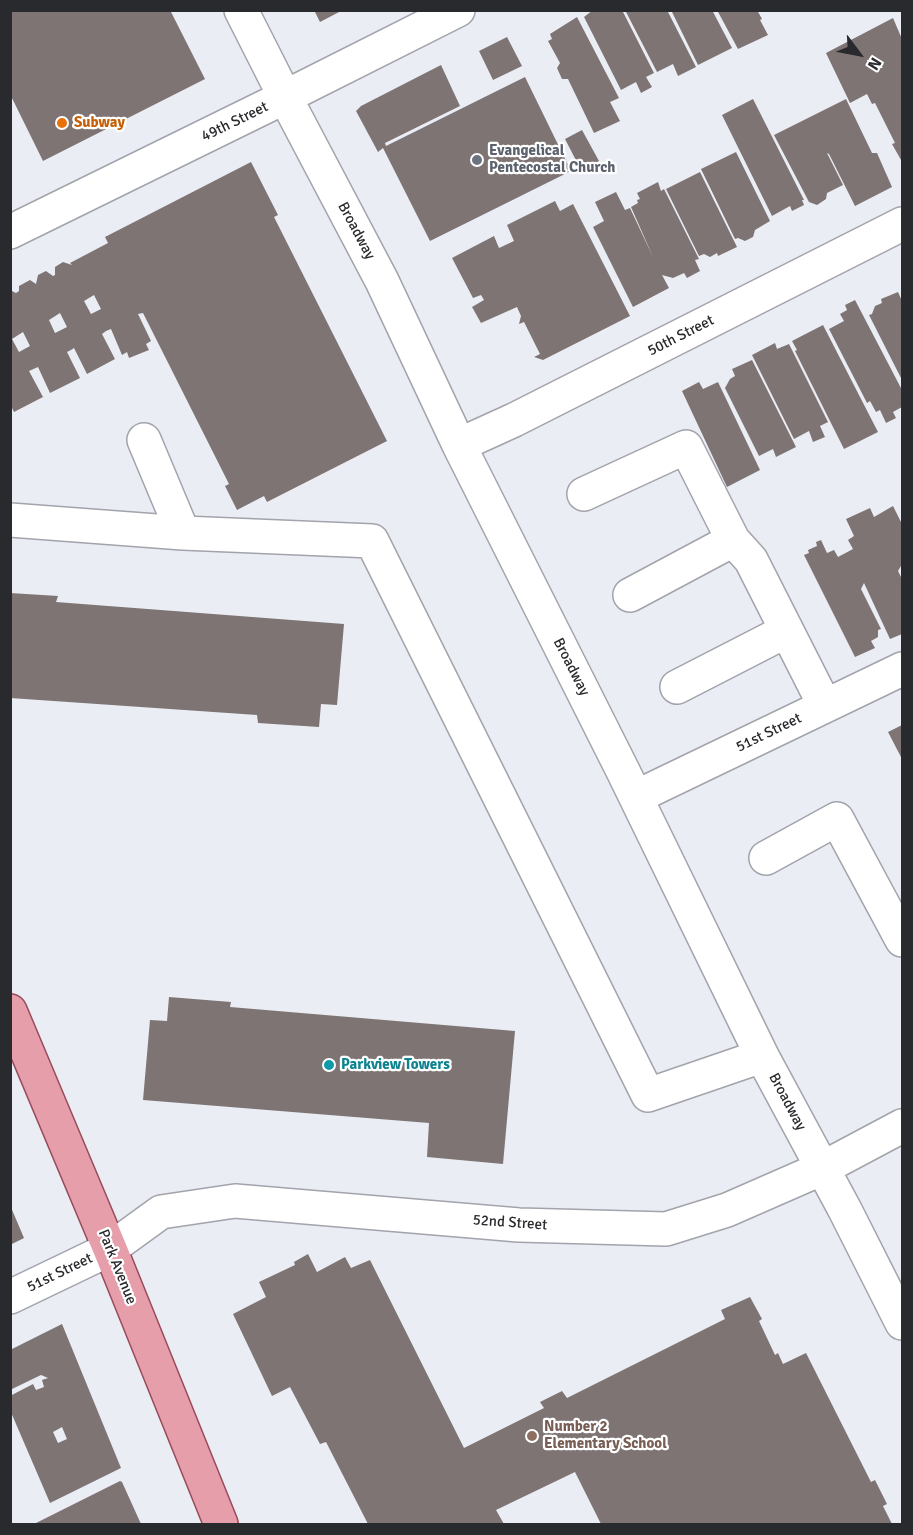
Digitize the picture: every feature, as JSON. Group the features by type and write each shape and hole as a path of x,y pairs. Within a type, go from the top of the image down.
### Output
{"main road":[{"name":"Park Avenue","path":"10,1011 110,1249 221,1524"}],"street":[{"name":"Broadway","path":"242,10 285,98 382,281 459,445 636,797 762,1056 903,1323"},
{"name":"49th Street","path":"10,232 285,98 458,10"},
{"name":"50th Street","path":"459,445 514,420 903,224"},
{"path":"144,440 183,533"},
{"path":"584,494 687,447 733,540 751,560 825,706"},
{"path":"10,520 183,533 372,541 648,1095 762,1056"},
{"path":"630,595 733,540"},
{"path":"677,687 786,631"},
{"name":"51st Street","path":"636,797 903,669"},
{"path":"766,858 837,819 903,940"},
{"name":"52nd Street","path":"110,1249 161,1212 235,1201 519,1225 666,1229 727,1210 823,1168 903,1125"},
{"name":"51st Street","path":"10,1298 110,1249"}],"building":[{"path":"10,10 170,10 205,79 43,161 10,94"},
{"path":"314,10 343,10 320,22"},
{"path":"593,10 601,12 622,10 654,73 646,77 652,87 641,93 636,82 621,90 584,17"},
{"path":"625,10 667,10 696,67 678,76 673,64 657,72"},
{"path":"671,10 712,10 732,48 698,65"},
{"path":"717,10 757,10 768,35 738,49"},
{"path":"577,17 619,98 610,102 620,121 594,133 568,79 562,79 557,68 560,63 548,41 552,39 550,34"},
{"path":"893,18 902,39 902,160 892,144 895,143 875,103 872,104 867,94 850,103 826,53"},
{"path":"507,37 522,66 493,80 479,51"},
{"name":"Evangelical Pentecostal Church","path":"441,65 460,106 385,143 386,146 525,77 571,171 430,241 383,148 378,152 356,111 361,106"},
{"path":"753,99 804,200 802,200 804,205 792,211 790,206 772,216 722,115"},
{"path":"846,99 872,153 877,153 892,187 855,206 827,153 843,185 827,193 826,199 817,205 809,202 774,135"},
{"path":"582,130 599,161 581,170 565,139"},
{"path":"736,152 770,221 755,230 753,237 745,241 735,239 701,169"},
{"path":"251,162 278,215 274,217 387,441 267,502 264,496 237,510 225,486 229,484 143,313 138,314 151,341 146,344 149,350 129,358 127,352 122,355 111,329 106,331 102,334 115,359 87,374 74,348 67,352 80,378 50,393 38,367 29,371 43,397 14,412 10,404 10,290 16,293 19,291 19,286 30,280 36,284 38,275 46,271 55,275 55,267 63,262 72,265 70,263 108,243 105,237","holes":["94,295 101,309 91,314 84,301","60,313 67,327 55,333 49,320","23,332 30,346 19,352 12,339"]},
{"path":"700,172 737,247 718,256 717,253 710,257 704,254 699,256 666,189"},
{"path":"658,182 661,191 664,189 699,259 695,260 700,271 687,278 684,273 673,278 662,275 669,288 633,307 593,227 604,221 595,202 616,192 625,210 630,208 653,257 631,207 640,199 637,193"},
{"path":"555,201 560,211 573,204 630,316 543,360 534,357 540,354 524,322 519,324 521,316 517,307 481,323 472,307 484,300 481,295 473,298 452,258 494,236 499,248 514,241 507,225"},
{"path":"898,292 902,301 902,380 869,315 872,314 875,306 882,303 881,299"},
{"path":"855,300 902,390 902,407 893,412 896,418 886,423 880,410 876,412 870,401 867,403 829,329 844,321 840,314 847,310 845,305"},
{"path":"823,325 878,432 844,449 792,341"},
{"path":"775,343 777,349 789,344 828,422 820,426 825,437 813,442 809,431 794,439 752,355"},
{"path":"752,360 796,447 776,457 773,449 759,456 725,388 730,379 735,376 732,369"},
{"path":"699,382 703,389 718,382 760,470 727,487 682,391"},
{"path":"893,506 902,524 902,570 901,566 898,571 902,579 902,634 890,639 864,583 861,589 881,629 878,630 878,637 871,641 875,648 855,657 804,555 809,553 808,550 817,546 816,542 821,540 827,553 834,550 838,557 853,549 848,540 854,536 846,519 870,508 874,517"},
{"path":"10,593 58,596 56,602 344,624 337,705 321,704 319,727 258,723 257,715 10,698"},
{"path":"902,725 902,759 888,732"},
{"name":"Parkview Towers","path":"169,997 231,1002 230,1007 515,1031 503,1164 427,1157 429,1123 143,1100 150,1020 167,1021"},
{"path":"10,1205 24,1238 10,1245"},
{"path":"308,1254 317,1272 345,1257 351,1268 370,1260 464,1448 544,1408 540,1402 562,1391 567,1398 725,1319 721,1310 750,1297 762,1319 759,1321 775,1355 778,1353 783,1364 806,1353 871,1482 875,1480 887,1504 883,1506 892,1524 601,1524 575,1472 496,1510 504,1524 368,1524 326,1442 320,1444 290,1387 272,1396 233,1314 266,1297 259,1282 295,1265 294,1262"},
{"path":"62,1324 121,1468 50,1503 10,1410 10,1396 33,1384 36,1390 44,1387 42,1380 48,1378 41,1375 10,1390 10,1350","holes":["62,1427 67,1439 58,1443 53,1432"]},
{"path":"120,1481 141,1524 34,1524"}],"place":[{"name":"Subway","path":"62,123"},
{"name":"Evangelical Pentecostal Church","path":"477,160"},
{"name":"Parkview Towers","path":"329,1065"},
{"name":"Number 2 Elementary School","path":"532,1436"}]}
